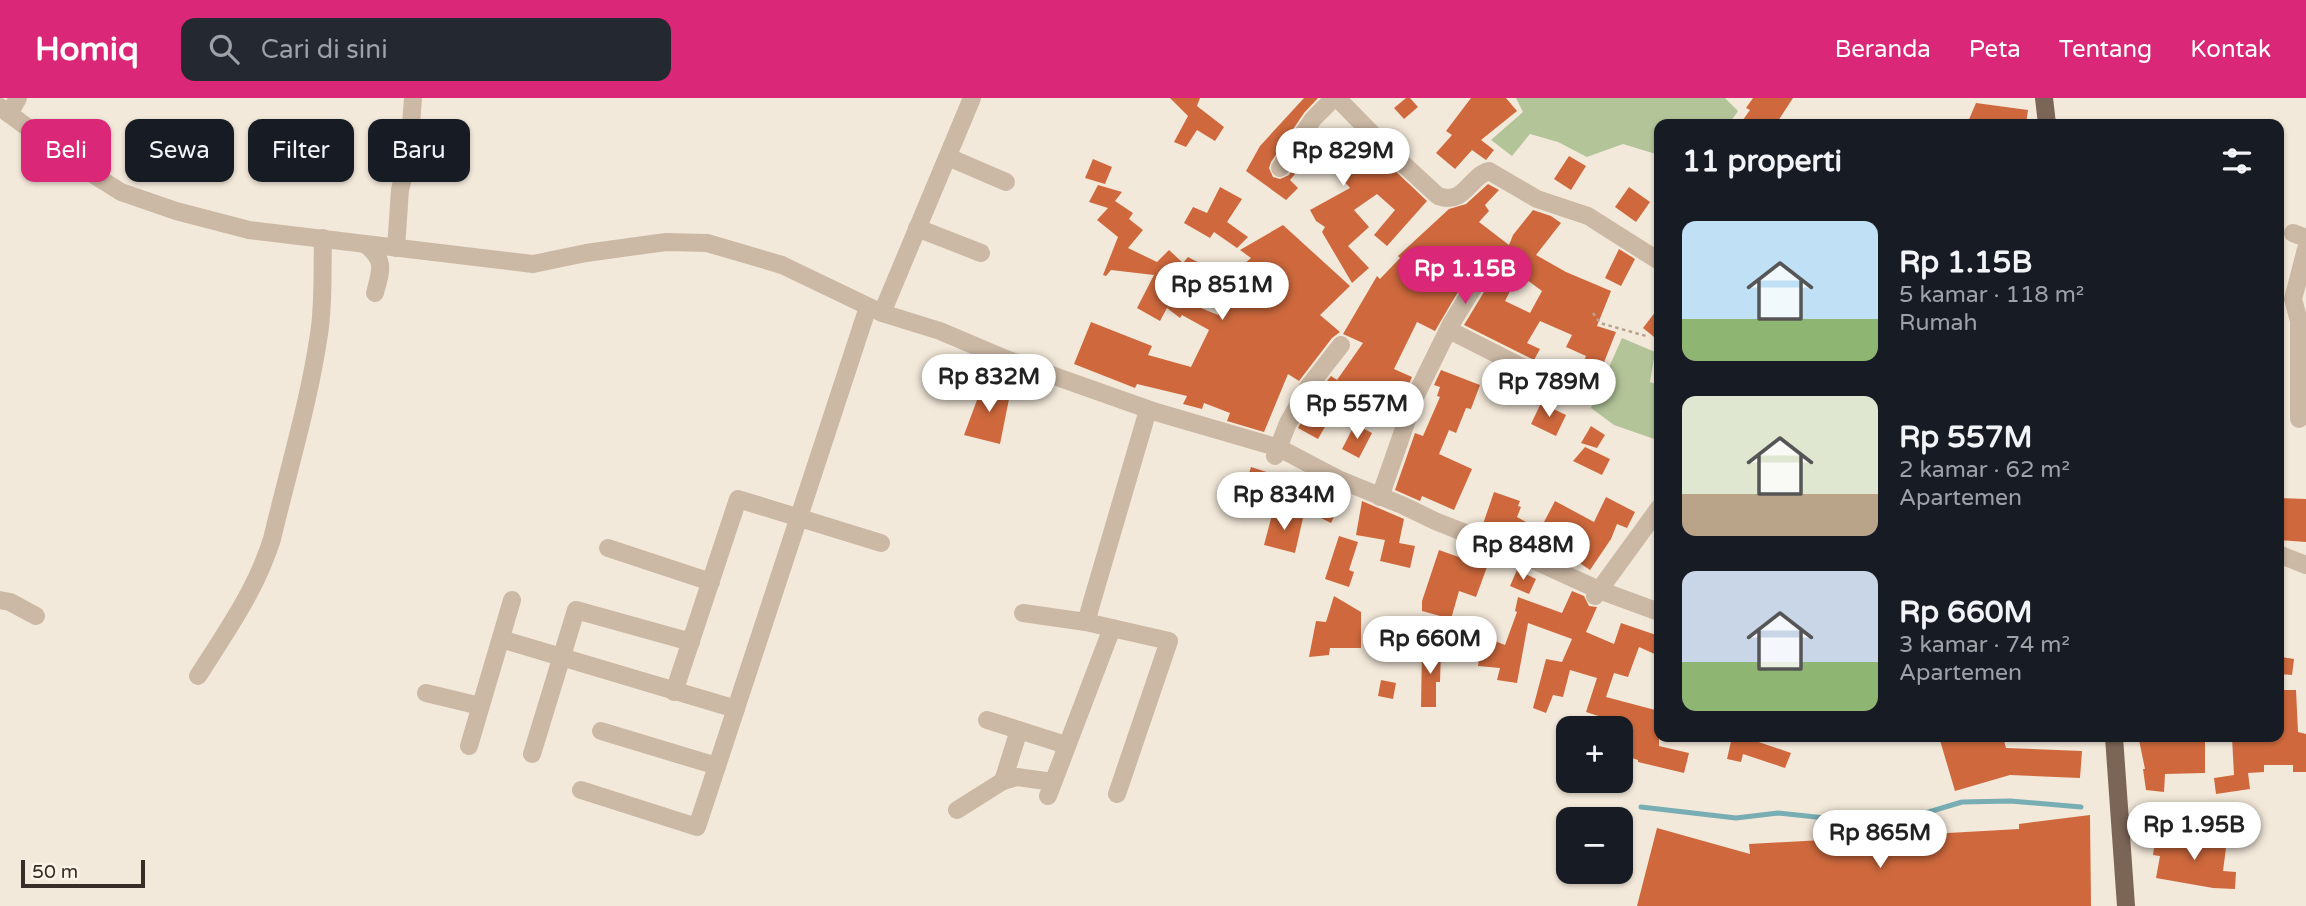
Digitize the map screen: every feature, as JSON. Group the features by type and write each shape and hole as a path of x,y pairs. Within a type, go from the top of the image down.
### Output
{"main road":[{"path":"2044,98 2046,119"},
{"path":"2114,742 2126,906"}],"street":[{"path":"18,98 5,111 78,165 121,192 176,211 249,230 533,264 586,253 666,242 707,243 782,265 875,310 940,331 1006,359 1148,410 1277,452 1489,544 1531,559 1597,593 1654,610"},
{"path":"397,248 400,190 409,153 413,98"},
{"path":"581,790 697,827 799,517 875,310 917,228 972,98"},
{"path":"1280,168 1313,119 1333,99 1339,100 1438,197 1455,198 1489,171 1537,199 1588,216 1654,258"},
{"path":"948,157 1006,182"},
{"path":"917,228 981,253"},
{"path":"198,676 248,598 264,565 272,539 311,377 319,332 323,238"},
{"path":"365,244 378,256 382,264 375,293"},
{"path":"2299,419 2298,321 2293,299 2306,249"},
{"path":"1380,497 1415,397 1449,330 1489,262"},
{"path":"1449,330 1532,372"},
{"path":"1277,452 1309,386 1341,345"},
{"path":"1086,622 1148,410"},
{"path":"674,692 738,499 881,542"},
{"path":"1597,593 1654,520"},
{"path":"608,548 711,582"},
{"path":"2284,556 2306,565"},
{"path":"0,600 10,602 36,616"},
{"path":"469,746 512,600"},
{"path":"532,754 576,611 691,642"},
{"path":"1023,613 1086,622 1169,641 1117,794"},
{"path":"957,810 1003,781 1017,777 1051,789 1112,628"},
{"path":"501,639 736,709"},
{"path":"426,694 480,706"},
{"path":"987,720 1066,745"},
{"path":"1003,781 1019,730"},
{"path":"601,732 717,766"}],"path":[{"path":"1593,313 1600,323 1646,336"}],"green space":[{"path":"1516,98 1725,98 1738,111 1732,119 1654,119 1654,153 1623,144 1587,157 1558,142 1530,134 1512,156 1491,140 1523,112"},
{"path":"1622,338 1654,352 1650,382 1654,383 1654,439 1614,425 1591,408"}],"building":[{"path":"1170,98 1200,98 1197,106 1224,127 1215,141 1197,130 1186,147 1174,142 1188,116"},
{"path":"1304,98 1318,98 1304,113 1271,162 1269,168 1273,177 1280,179 1289,175 1314,138 1326,151 1335,143 1337,145 1352,130 1427,201 1387,246 1374,235 1395,210 1377,194 1354,210 1369,227 1348,246 1369,268 1352,283 1322,232 1325,227 1316,221 1310,210 1350,188 1322,156 1314,165 1306,161 1290,180 1298,188 1286,200 1246,171 1260,146"},
{"path":"1406,98 1410,98 1418,107 1404,119 1394,108"},
{"path":"1471,98 1506,98 1517,111 1481,140 1494,150 1486,160 1472,150 1455,169 1436,153 1452,135 1446,131"},
{"path":"1753,98 1793,98 1779,119 1744,119 1750,110 1746,108"},
{"path":"1976,103 2028,110 2027,119 1969,119"},
{"path":"1569,156 1586,166 1571,190 1554,179"},
{"path":"1093,159 1112,167 1105,184 1085,178"},
{"path":"1488,184 1499,190 1485,205 1489,211 1479,222 1509,245 1513,235 1533,210 1551,216 1561,223 1536,255 1566,272 1611,291 1597,326 1616,332 1591,395 1573,389 1586,356 1566,347 1572,335 1540,321 1527,343 1540,349 1534,360 1464,325 1499,267 1499,256 1489,251 1479,256 1435,331 1417,322 1394,369 1412,377 1403,397 1379,387 1360,420 1338,404 1318,439 1298,428 1318,392 1331,376 1337,380 1363,343 1343,334 1377,276 1380,279 1400,258 1398,256 1449,209 1466,204","holes":["1519,274 1542,291 1530,313 1505,301"]},
{"path":"1098,185 1122,192 1115,201 1133,213 1129,219 1143,230 1128,248 1157,262 1169,250 1183,263 1188,257 1203,265 1178,294 1190,301 1189,303 1218,315 1229,293 1217,286 1224,274 1229,277 1251,258 1240,250 1283,225 1350,286 1320,315 1340,332 1332,338 1299,381 1288,374 1264,432 1227,421 1230,413 1204,403 1202,409 1183,404 1187,396 1137,384 1135,388 1074,364 1091,322 1152,346 1148,355 1191,367 1209,330 1182,315 1180,318 1167,308 1160,321 1137,308 1154,275 1111,270 1106,276 1103,275 1118,237 1097,220 1108,208 1089,202"},
{"path":"1220,187 1242,199 1227,222 1248,237 1237,248 1214,232 1210,238 1184,223 1193,207 1207,213"},
{"path":"1629,187 1650,202 1636,222 1615,207"},
{"path":"1619,249 1635,259 1621,286 1605,278"},
{"path":"1654,314 1654,337 1643,328"},
{"path":"1441,370 1480,385 1471,409 1466,408 1456,433 1449,430 1439,454 1472,469 1454,510 1422,496 1420,501 1395,490 1415,433 1423,436 1440,397 1437,396 1440,387 1434,385"},
{"path":"1496,381 1517,391 1509,404 1490,392"},
{"path":"983,384 1011,389 1000,444 964,435"},
{"path":"1541,403 1566,415 1556,436 1531,424"},
{"path":"1355,424 1372,433 1359,458 1342,449"},
{"path":"1591,426 1605,435 1597,448 1581,443"},
{"path":"1585,447 1610,459 1602,475 1573,461"},
{"path":"1251,467 1273,474 1267,493 1245,486"},
{"path":"1494,492 1520,501 1517,517 1537,528 1531,543 1483,524"},
{"path":"1322,493 1341,502 1331,523 1311,513"},
{"path":"1606,497 1635,512 1627,528 1617,524 1611,539 1590,570 1568,555 1573,537 1544,522 1555,501 1594,522"},
{"path":"2284,498 2306,499 2306,542 2284,540"},
{"path":"1362,501 1404,519 1399,543 1415,546 1410,568 1380,561 1385,540 1356,535"},
{"path":"1273,511 1303,518 1295,553 1264,545"},
{"path":"1339,536 1358,542 1349,570 1354,572 1349,587 1325,579"},
{"path":"1439,550 1487,567 1476,597 1459,591 1451,619 1422,611 1422,601"},
{"path":"1517,570 1536,579 1529,594 1510,586"},
{"path":"1572,591 1584,596 1589,606 1597,607 1586,632 1614,644 1621,623 1654,634 1654,654 1639,647 1628,677 1614,673 1606,697 1654,710 1654,742 1659,742 1659,746 1689,753 1684,773 1638,762 1633,758 1633,716 1598,716 1586,712 1597,678 1570,670 1563,697 1553,695 1546,713 1533,708 1546,659 1562,662 1572,639 1528,623 1517,683 1497,680 1500,668 1478,666 1481,640 1505,645 1517,612 1518,597 1562,613"},
{"path":"1334,596 1361,612 1361,648 1330,648 1329,655 1309,657 1316,621 1326,622"},
{"path":"1389,620 1407,626 1405,638 1385,633"},
{"path":"1422,649 1441,649 1440,682 1436,682 1436,707 1421,707"},
{"path":"2284,657 2294,659 2292,675 2284,674"},
{"path":"1381,680 1396,683 1393,699 1378,696"},
{"path":"2284,690 2296,690 2298,732 2306,734 2306,772 2293,772 2293,765 2264,765 2264,772 2248,773 2250,789 2216,794 2214,778 2234,775 2232,742 2284,742"},
{"path":"1731,742 1759,742 1791,753 1785,768 1743,754 1741,762 1727,759"},
{"path":"1940,742 2004,742 2006,748 2082,751 2080,778 2010,775 1955,791"},
{"path":"2139,742 2205,742 2205,773 2165,774 2164,792 2146,790"},
{"path":"2090,815 2091,906 1637,906 1657,828 1750,854 1749,844 2019,829 2019,824"},
{"path":"2156,835 2208,842 2209,838 2227,840 2223,871 2236,872 2235,889 2156,878 2160,856 2153,855"}],"waterway":[{"path":"1641,807 1736,818 1778,813 1854,821 1905,819 1962,802 2010,801 2081,807"}]}
